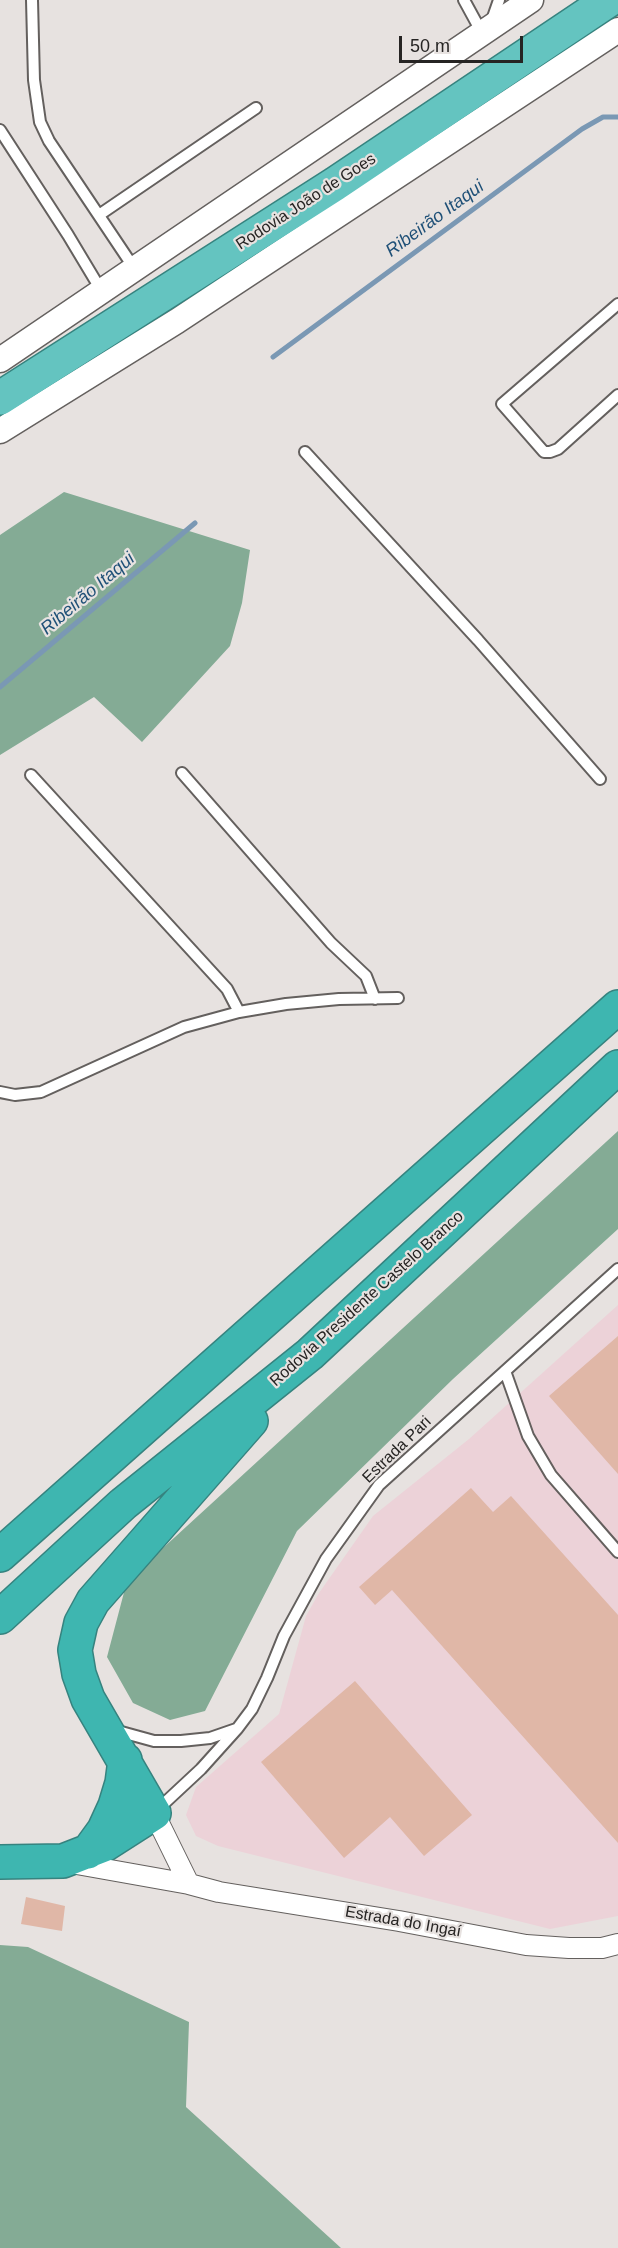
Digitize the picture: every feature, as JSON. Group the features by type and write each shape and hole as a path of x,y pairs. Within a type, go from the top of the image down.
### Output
{"highway":[{"name":"Rodovia João de Goes","path":"0,379 389,120 575,0"},
{"name":"Rodovia João de Goes","path":"0,398 335,184 609,0"},
{"path":"0,1555 618,1007"},
{"name":"Rodovia Presidente Castelo Branco","path":"0,1617 123,1504 310,1354 618,1067"},
{"path":"0,1862 75,1857 130,1830 154,1813 88,1699 79,1674 75,1650 81,1623 93,1601 310,1354"},
{"path":"75,1857 104,1830 116,1806 125,1760"}],"street":[{"path":"0,360 531,0"},
{"path":"0,431 186,315 618,30"},
{"path":"154,1813 189,1884"},
{"name":"Estrada do Ingaí","path":"75,1857 219,1892 399,1921 526,1945 602,1948 618,1944"}],"lane":[{"path":"32,0 34,80 40,122 49,141 134,268"},
{"path":"464,0 486,30"},
{"path":"486,30 499,0"},
{"path":"99,215 256,108"},
{"path":"0,130 101,290"},
{"path":"618,304 502,404 544,452 550,452 558,449 618,395"},
{"path":"305,452 470,632 600,779"},
{"path":"182,773 331,943 366,976 375,999"},
{"path":"31,775 227,989 239,1012"},
{"path":"0,1092 15,1095 40,1092 184,1027 239,1012 286,1004 398,998"},
{"name":"Estrada Pari","path":"154,1813 201,1769 237,1729 252,1708 284,1636 326,1559 379,1485 618,1269"},
{"path":"505,1371 528,1436 551,1475 618,1552"},
{"path":"102,1725 154,1741 210,1738 237,1729"}],"shaded area":[{"path":"618,1305 618,1916 550,1929 218,1846 196,1836 186,1815 196,1787 279,1714 306,1616 319,1593 373,1516 469,1439"}],"green space":[{"path":"64,492 250,550 242,603 230,646 142,742 94,697 0,755 0,535"},
{"path":"618,1131 618,1229 453,1379 297,1531 205,1711 170,1720 133,1703 107,1657 127,1581"},
{"path":"0,1945 28,1947 189,2022 186,2107 341,2248 0,2248"}],"building":[{"path":"618,1336 618,1474 549,1396"},
{"path":"471,1488 493,1512 511,1496 618,1615 618,1843 392,1590 375,1605 359,1587"},
{"path":"355,1681 472,1815 424,1856 390,1817 344,1858 261,1762"},
{"path":"26,1897 65,1906 62,1931 21,1924"}],"waterway":[{"name":"Ribeirão Itaqui","path":"273,357 582,129 603,117 618,117"},
{"name":"Ribeirão Itaqui","path":"0,687 195,523"}]}
